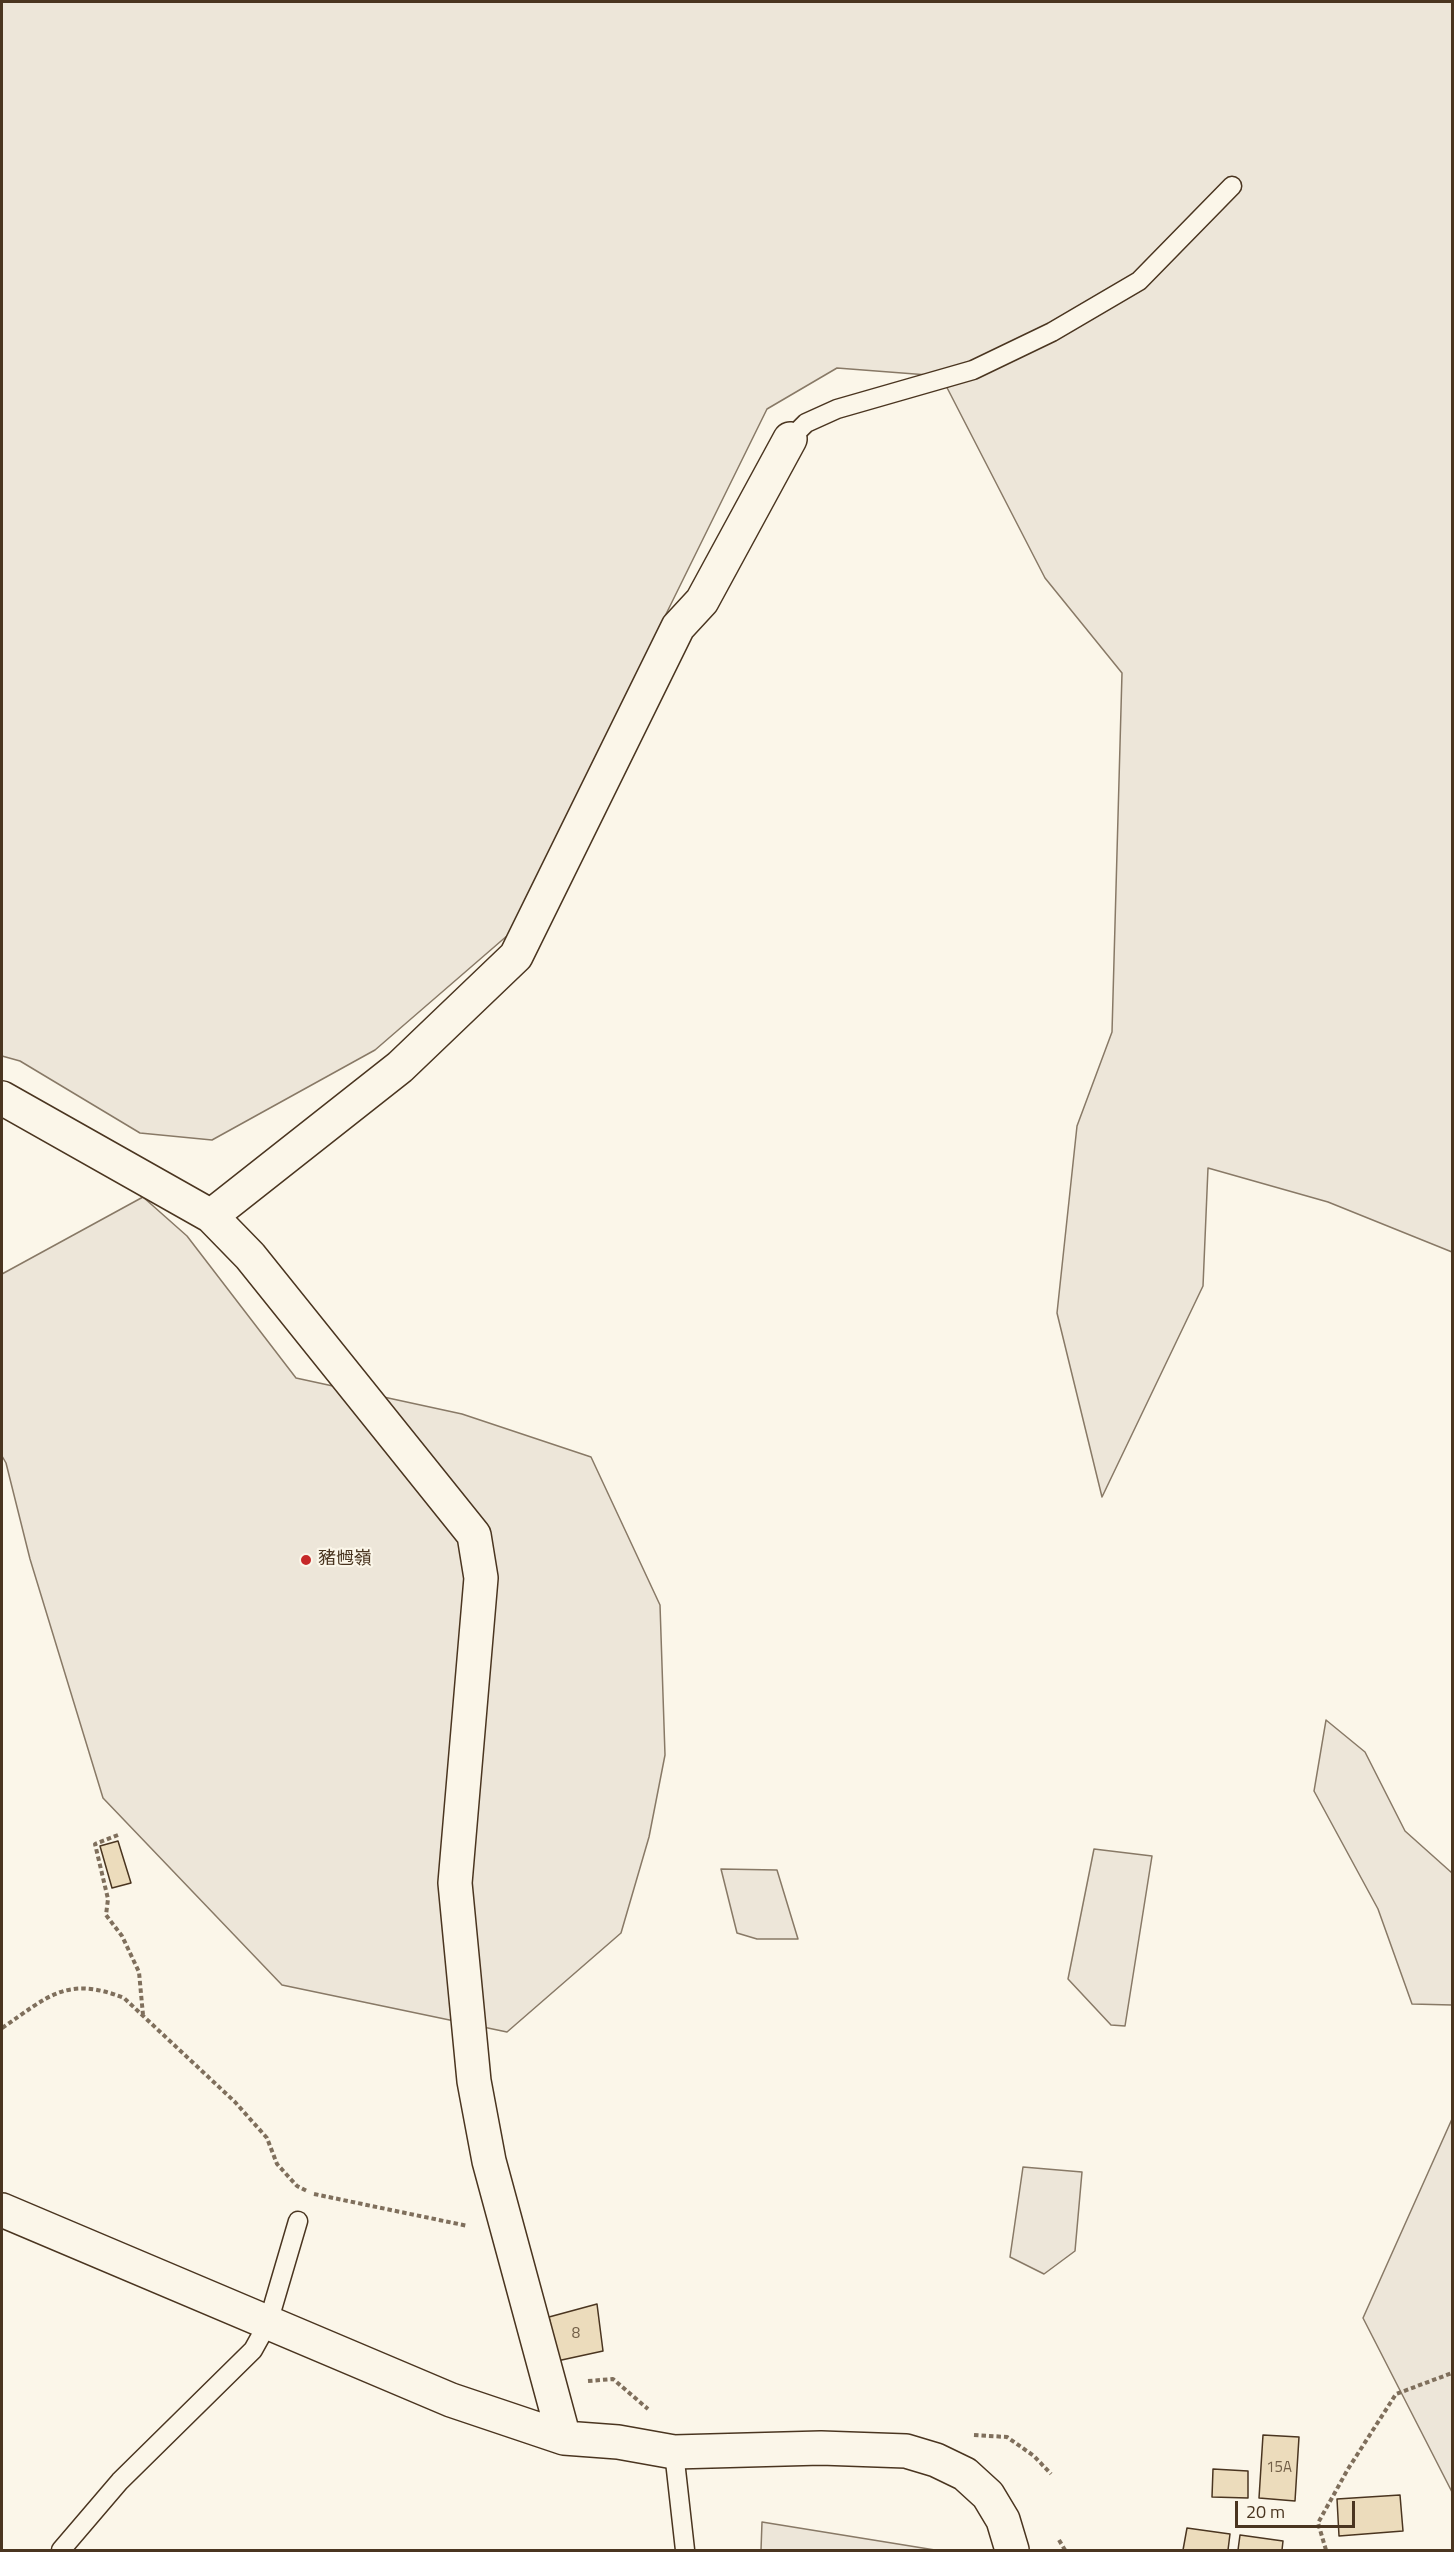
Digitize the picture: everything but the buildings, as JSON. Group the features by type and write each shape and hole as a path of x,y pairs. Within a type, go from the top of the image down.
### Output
{"street":[{"path":"211,1216 400,1066 516,956 678,627 702,601 790,439"},
{"path":"2,1098 211,1216 250,1256 474,1535 481,1578 455,1883 474,2081 489,2162 564,2438"},
{"path":"2,2210 451,2400 564,2438 618,2442 674,2452 821,2448 906,2451 936,2460 965,2474 988,2495 1003,2520 1012,2550"}],"lane":[{"path":"790,439 806,423 837,410 974,369 1052,332 1139,281 1232,186"},
{"path":"62,2550 120,2481 253,2350 268,2323 298,2221"},
{"path":"674,2452 685,2550"}],"path":[{"path":"117,1835 95,1844 108,1899 106,1915 122,1935 139,1972 143,2015"},
{"path":"2,2028 48,1997 75,1987 104,1990 124,1998 236,2102 267,2138 278,2164 297,2186 326,2197 510,2234"},
{"path":"1326,2550 1318,2523 1348,2469 1396,2394 1452,2373"},
{"path":"1059,2540 1065,2550"}],"shaded area":[{"path":"2,2 1452,2 1452,1252 1328,1202 1208,1168 1203,1286 1102,1497 1057,1313 1077,1126 1112,1032 1122,673 1045,578 941,376 837,368 767,409 508,935 375,1050 212,1140 140,1133 20,1061 2,1056"},
{"path":"143,1197 187,1236 296,1378 462,1414 591,1457 660,1605 665,1755 649,1837 621,1933 507,2032 282,1985 103,1798 30,1559 6,1463 2,1456 2,1274"},
{"path":"1326,1720 1365,1752 1405,1831 1452,1873 1452,2005 1412,2004 1378,1909 1314,1791"},
{"path":"1094,1849 1152,1856 1125,2026 1111,2025 1068,1979"},
{"path":"721,1869 777,1870 798,1939 757,1939 737,1933"},
{"path":"1452,2119 1452,2492 1363,2318"},
{"path":"1023,2167 1082,2172 1075,2251 1044,2274 1010,2257"},
{"path":"762,2522 935,2550 761,2550"}],"place":[{"name":"豬乸嶺","path":"306,1560"}]}
